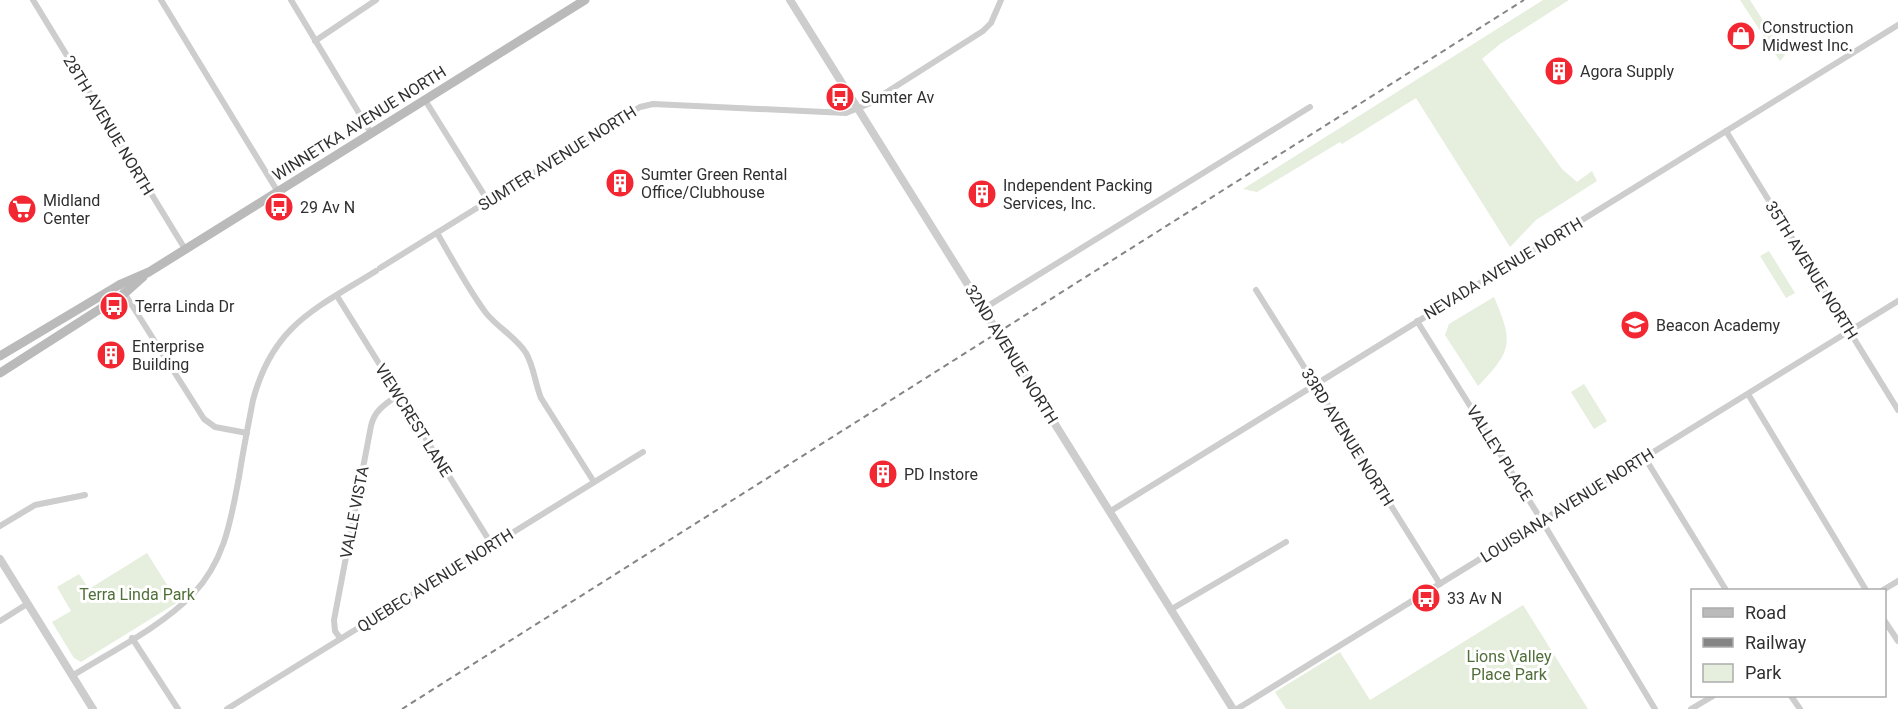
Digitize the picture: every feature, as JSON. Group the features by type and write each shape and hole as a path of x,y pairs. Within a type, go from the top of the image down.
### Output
{"main road":[{"name":"WINNETKA AVENUE NORTH","path":"0,373 122,289 585,0"},
{"name":"WINNETKA AVENUE NORTH","path":"0,356 122,289"}],"street":[{"name":"28TH AVENUE NORTH","path":"33,0 185,249"},
{"path":"161,0 278,192"},
{"path":"291,0 371,133"},
{"path":"315,41 376,0"},
{"name":"32ND AVENUE NORTH","path":"790,0 1170,610 1235,709"},
{"path":"858,109 983,31 991,23 1001,0"},
{"name":"NEVADA AVENUE NORTH","path":"1109,512 1898,25"},
{"path":"425,100 488,201"},
{"name":"SUMTER AVENUE NORTH","path":"72,676 174,612 207,577 218,560 228,533 259,379 268,359 296,323 640,106 653,104 846,113 858,109"},
{"path":"983,309 1310,107"},
{"name":"35TH AVENUE NORTH","path":"1726,131 1898,410"},
{"path":"437,233 485,312 525,352 541,398 594,482"},
{"path":"122,289 204,419 214,427 247,433"},
{"name":"33RD AVENUE NORTH","path":"1256,290 1440,584"},
{"name":"VIEWCREST LANE","path":"337,296 492,545"},
{"name":"LOUISIANA AVENUE NORTH","path":"1235,709 1898,301"},
{"name":"VALLEY PLACE","path":"1417,321 1542,521 1655,709"},
{"path":"1748,394 1865,589"},
{"name":"VALLE VISTA","path":"340,638 335,631 334,620 373,418 378,410 398,396"},
{"name":"QUEBEC AVENUE NORTH","path":"227,709 643,452"},
{"path":"1645,458 1725,589"},
{"path":"0,526 35,505 85,495"},
{"path":"1170,610 1286,542"},
{"path":"0,559 93,709"},
{"path":"0,621 27,604"},
{"path":"1886,623 1898,641"},
{"path":"132,639 178,709"},
{"path":"1691,709 1711,697"}],"green space":[{"path":"1543,0 1569,0 1500,44 1482,59 1562,169 1577,182 1592,171 1597,181 1536,220 1510,247 1416,98 1342,144 1340,142 1257,192 1243,189"},
{"path":"1740,0 1750,0 1785,55 1780,61"},
{"path":"1769,251 1795,293 1786,298 1760,256"},
{"path":"1494,297 1507,335 1506,345 1498,363 1478,386 1445,335 1449,324"},
{"path":"1584,384 1607,421 1594,429 1571,392"},
{"name":"Terra Linda Park","path":"147,553 178,602 81,662 74,658 52,622 71,611 57,587 79,574 89,589"},
{"name":"Lions Valley Place Park","path":"1523,605 1588,709 1286,709 1275,692 1340,652 1370,700"}],"railway":[{"path":"402,709 1524,0"}],"place":[{"name":"Construction Midwest Inc.","path":"1741,36"},
{"name":"Agora Supply","path":"1559,71"},
{"name":"Sumter Av","path":"840,97"},
{"name":"Sumter Green Rental Office/Clubhouse","path":"620,183"},
{"name":"Independent Packing Services, Inc.","path":"982,194"},
{"name":"29 Av N","path":"279,207"},
{"name":"Midland Center","path":"22,209"},
{"name":"Terra Linda Dr","path":"114,306"},
{"name":"Beacon Academy","path":"1635,325"},
{"name":"Enterprise Building","path":"111,355"},
{"name":"PD Instore","path":"883,474"},
{"name":"33 Av N","path":"1426,598"}]}
